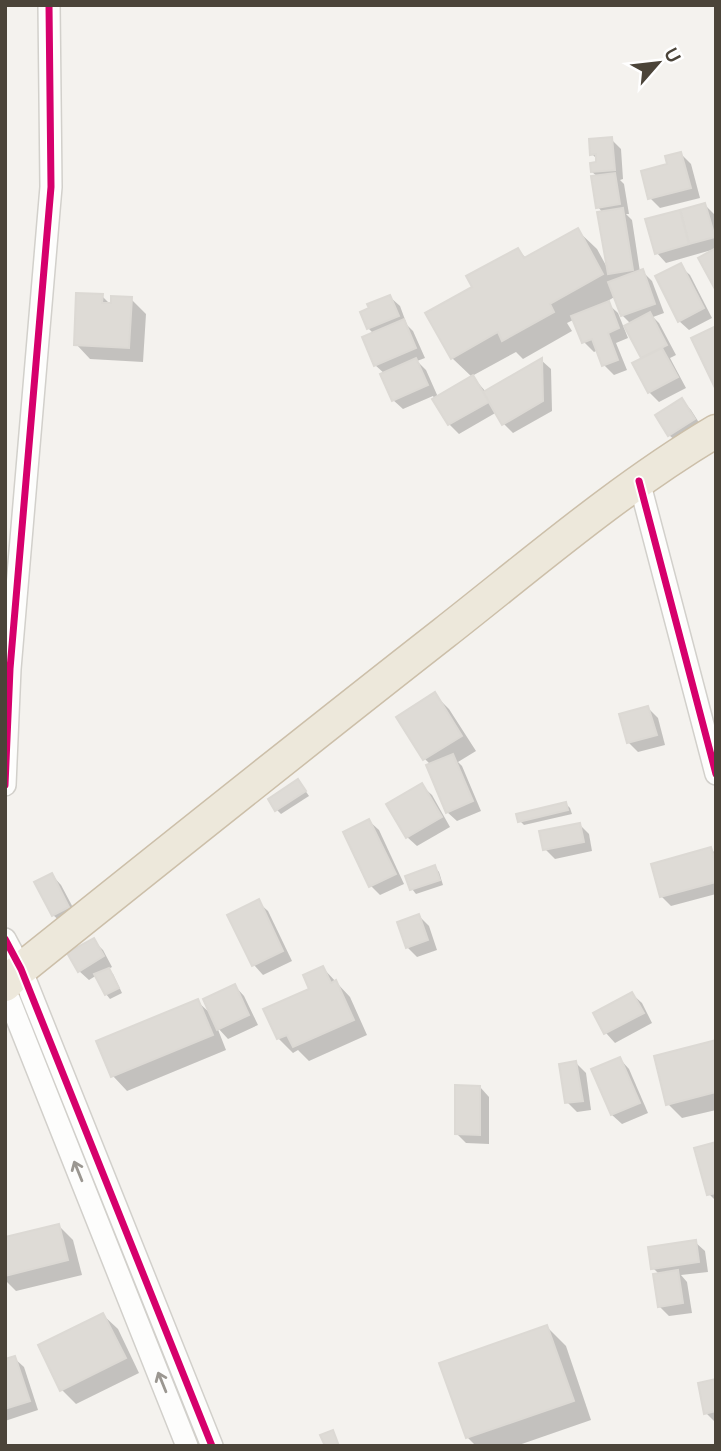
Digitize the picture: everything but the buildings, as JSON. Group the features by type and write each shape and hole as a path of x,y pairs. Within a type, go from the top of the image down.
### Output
{"highway":[{"path":"11,981 312,736 639,481 716,431"}],"street":[{"path":"5,785 10,669 51,187 49,5"},
{"path":"639,481 716,774"},
{"path":"5,939 11,981 187,1446"},
{"path":"11,981 212,1446"}],"cycle path":[{"path":"5,785 10,669 51,187 49,5"},
{"path":"639,481 716,774"},
{"path":"5,939 21,969 212,1446"}]}
